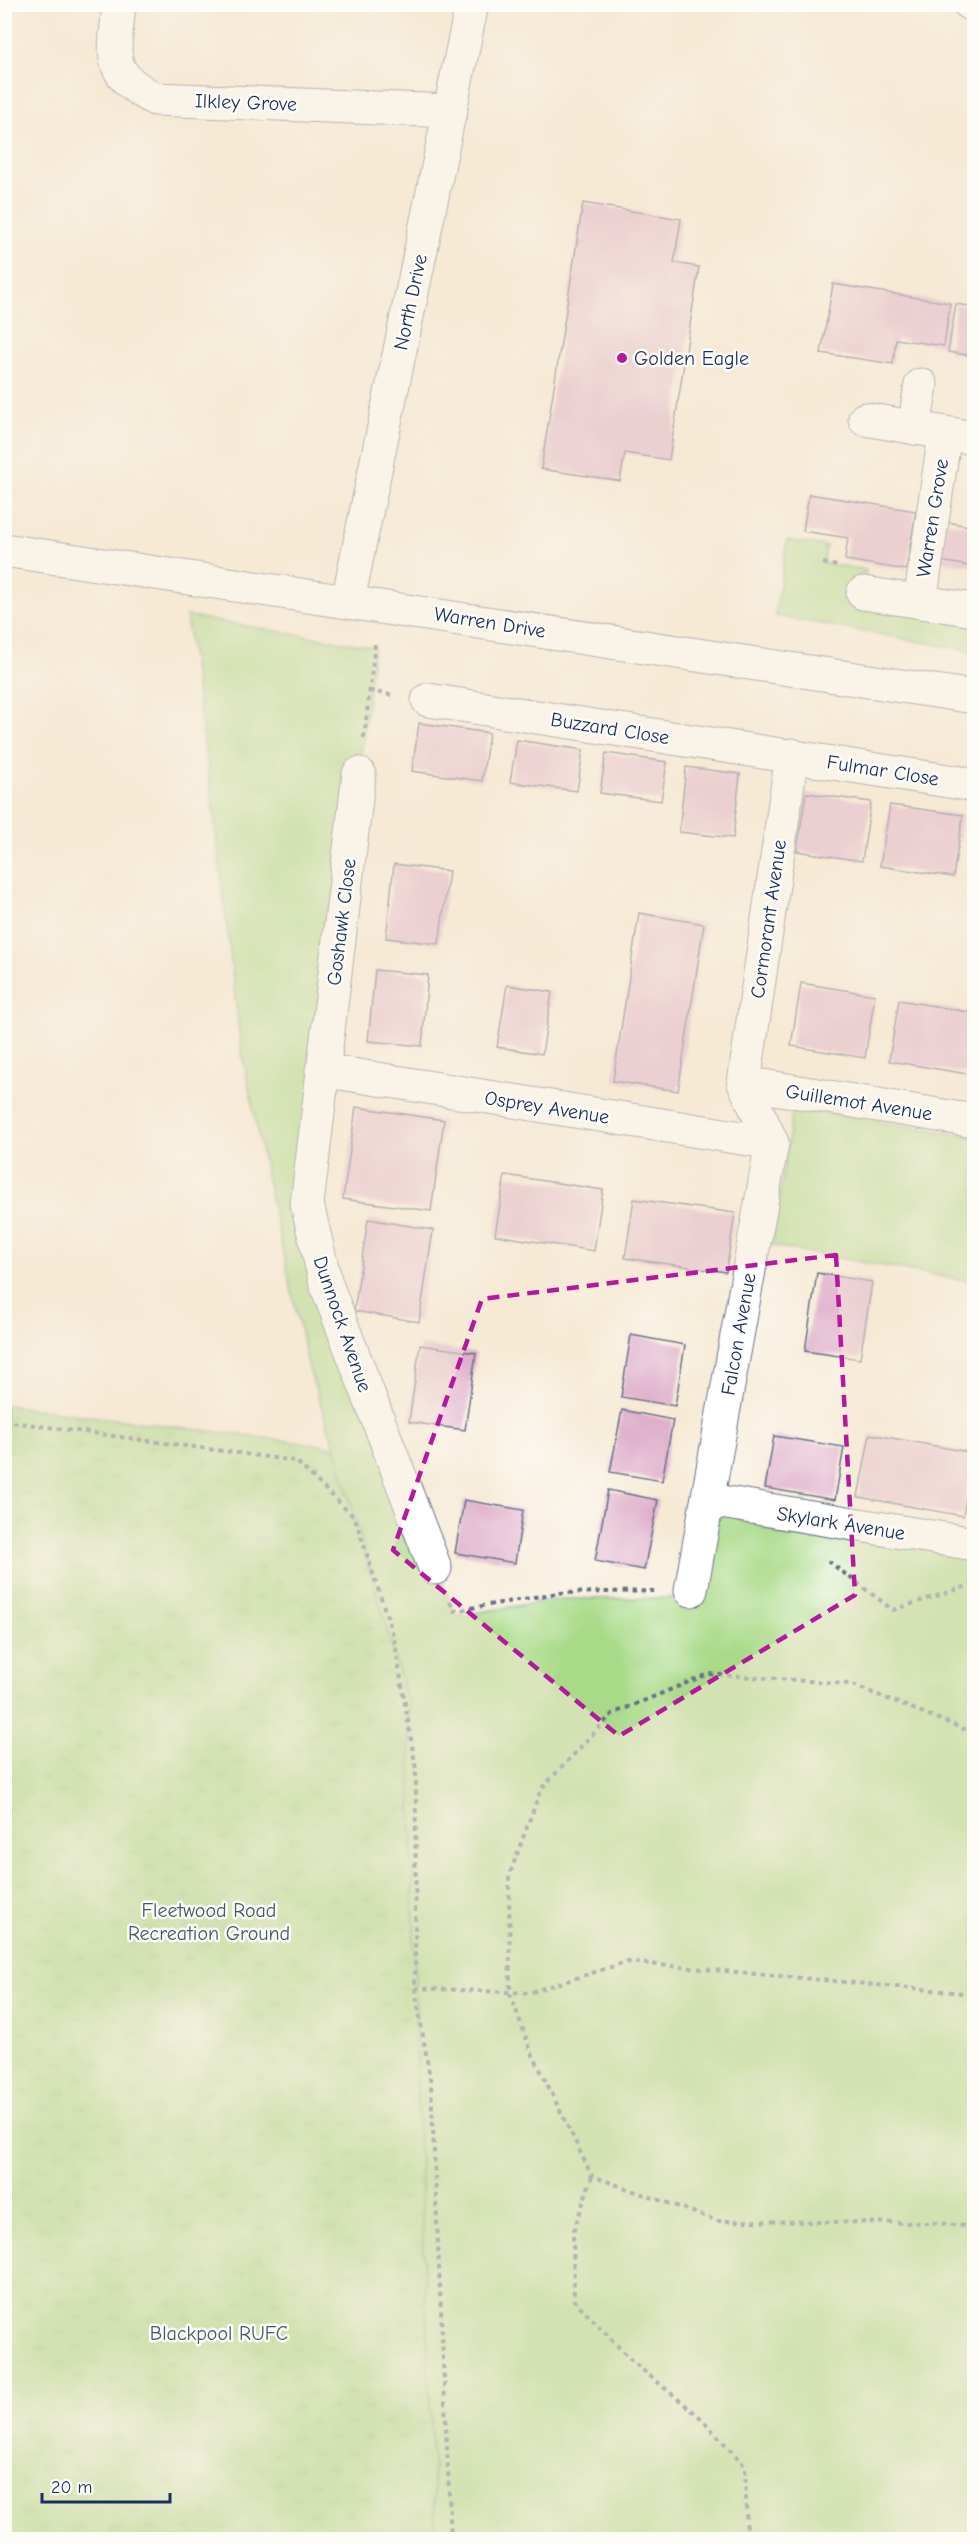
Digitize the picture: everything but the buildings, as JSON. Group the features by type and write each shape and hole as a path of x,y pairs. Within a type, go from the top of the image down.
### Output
{"street":[{"name":"Ilkley Grove","path":"119,4 115,58 118,71 129,83 155,99 451,111"},
{"name":"North Drive","path":"348,600 472,4"},
{"path":"914,428 921,386"},
{"name":"Warren Grove","path":"865,419 960,436 920,602"},
{"name":"Warren Drive","path":"4,550 379,604 975,697"},
{"name":"Warren Grove","path":"863,593 975,610"},
{"name":"Buzzard Close","path":"428,700 792,755"},
{"name":"Fulmar Close","path":"792,755 975,785"},
{"name":"Cormorant Avenue","path":"744,1083 792,755"},
{"name":"Goshawk Close","path":"322,1070 359,774"},
{"name":"Osprey Avenue","path":"322,1070 772,1143"},
{"name":"Dunnock Avenue","path":"322,1070 306,1204 326,1284 435,1568"},
{"path":"744,1083 772,1143"},
{"name":"Guillemot Avenue","path":"744,1083 975,1121"},
{"name":"Falcon Avenue","path":"691,1590 772,1143"},
{"name":"Skylark Avenue","path":"709,1500 975,1544"}],"path":[{"path":"359,774 379,604"},
{"path":"4,1421 296,1461 355,1518 394,1638 416,1770 415,1988 431,2084 451,2540"},
{"path":"828,1560 893,1610 975,1583"},
{"path":"435,1568 454,1611 558,1593 691,1590"},
{"path":"747,2540 745,2466 701,2418 633,2362 574,2300 573,2233 592,2176 531,2049 510,1993 509,1876 541,1789 612,1714 708,1674 850,1684 975,1733"},
{"path":"415,1988 528,1993 627,1962 975,1994"},
{"path":"592,2176 718,2221 937,2223 975,2227"}],"highlighted area":[{"path":"836,1255 855,1595 619,1736 393,1550 482,1299"}],"green space":[{"path":"787,540 826,546 823,563 866,570 864,593 974,610 974,651 775,616"},
{"path":"186,616 374,647 307,1204 435,1568 456,1616 558,1599 693,1598 709,1500 974,1544 974,2539 436,2539 418,2124 409,1707 335,1447 309,1369 270,1194 241,1048 212,798"},
{"path":"793,1107 974,1137 974,1282 772,1246"},
{"name":"Fleetwood Road Recreation Ground","path":"5,1405 335,1447 409,1707 418,2124 436,2539 5,2539"}],"place":[{"name":"Golden Eagle","path":"622,358"}],"park label":[{"name":"Blackpool RUFC","path":"219,2333"}]}
